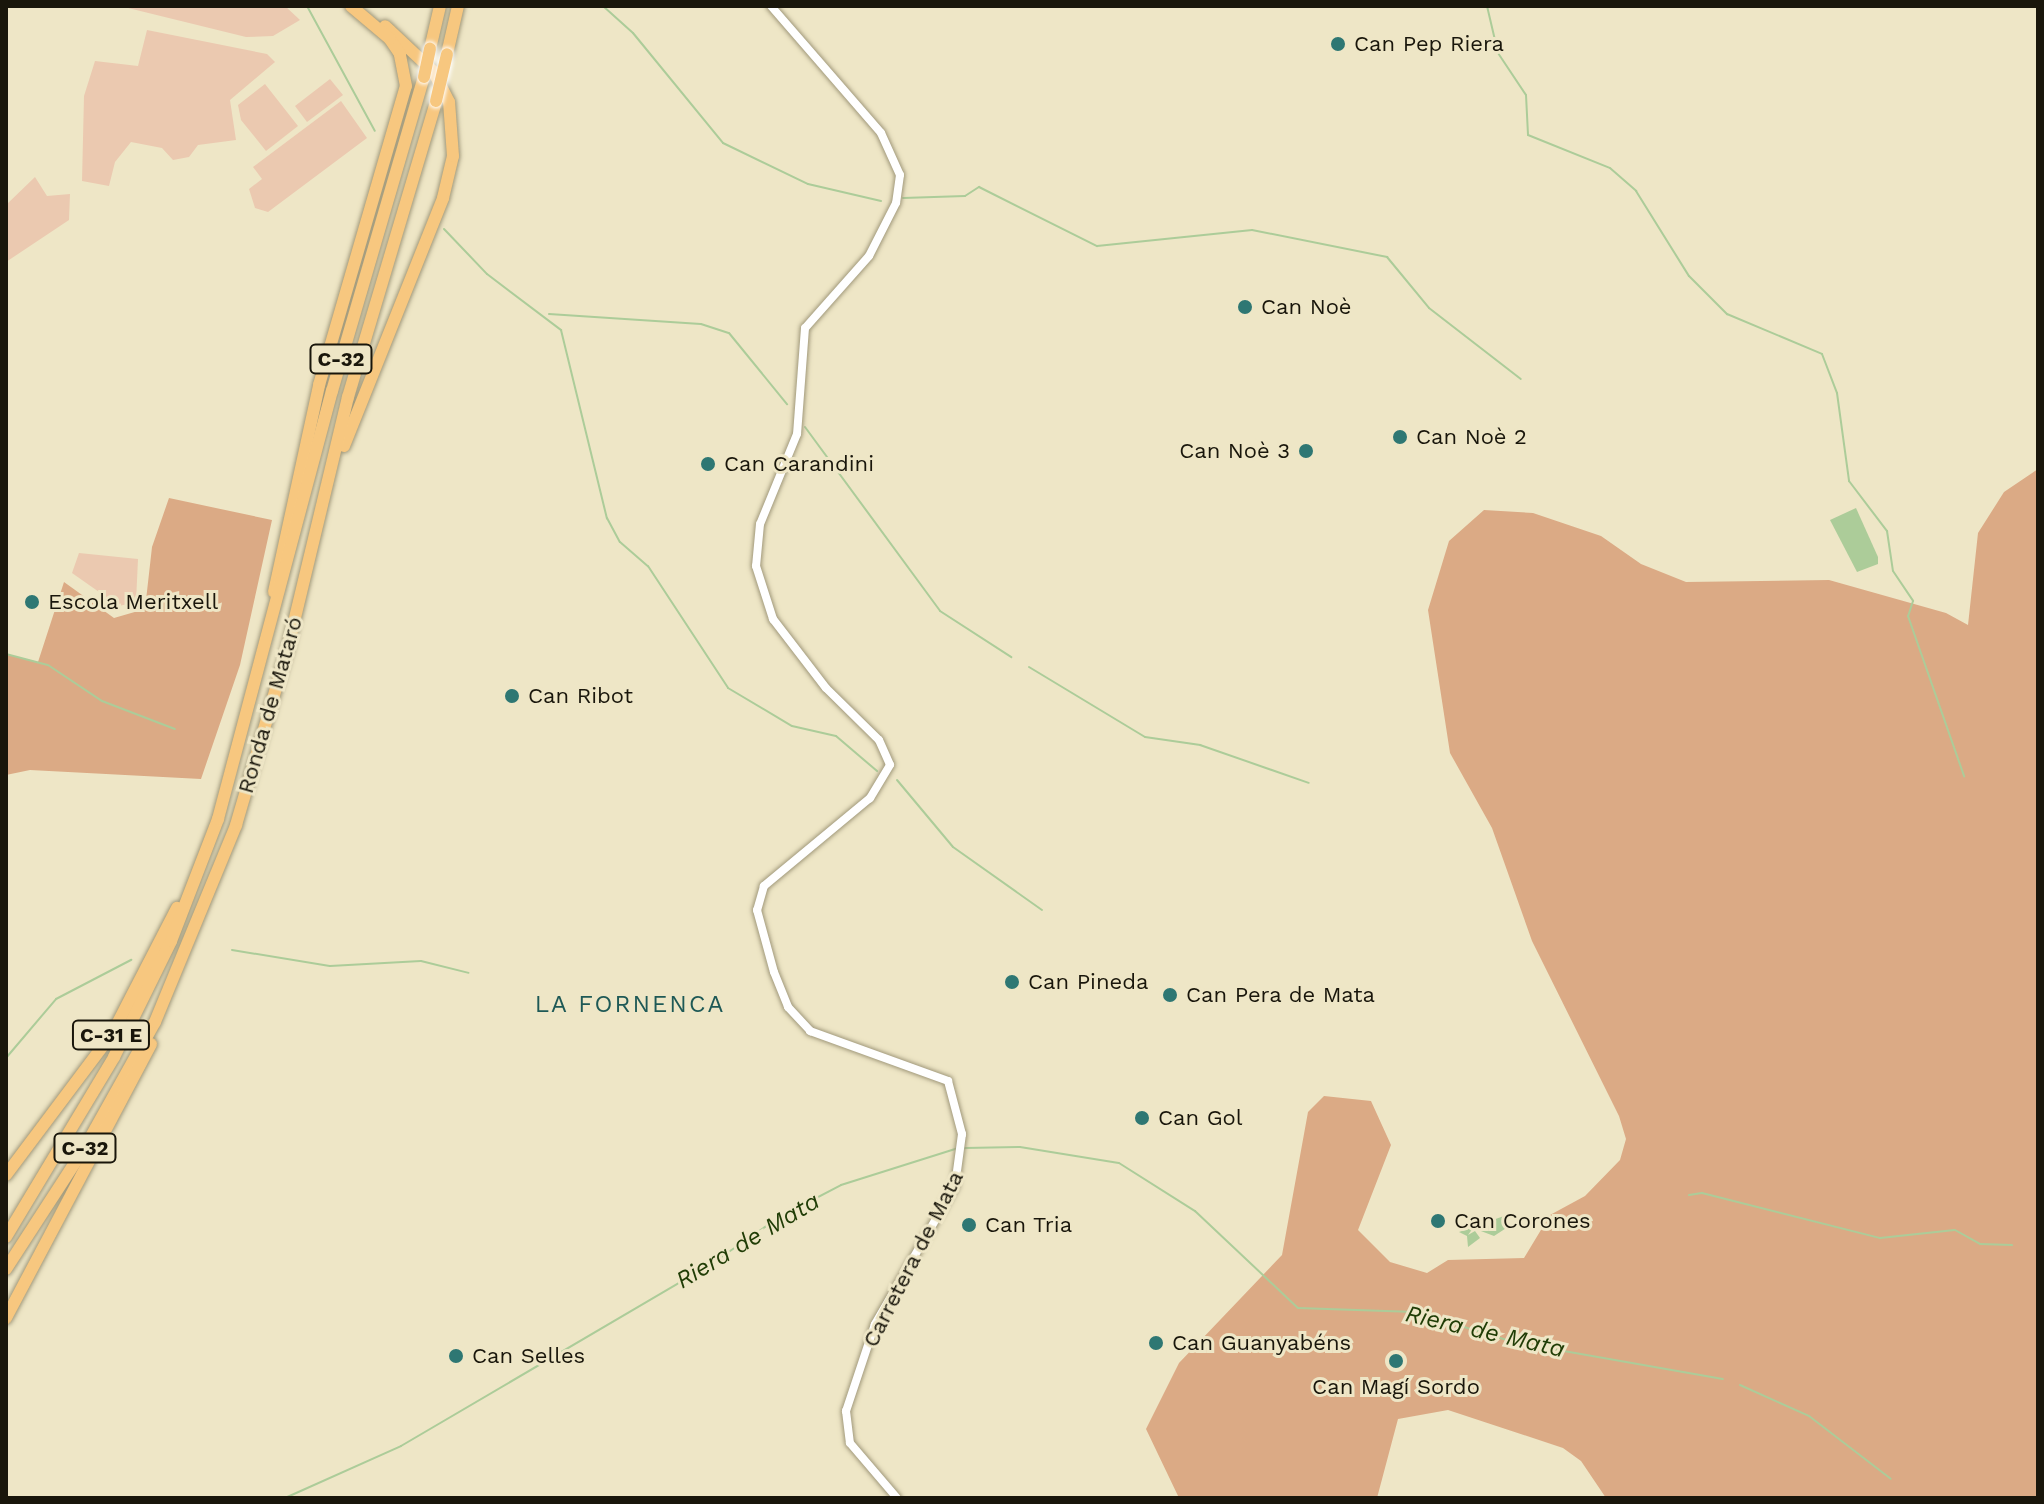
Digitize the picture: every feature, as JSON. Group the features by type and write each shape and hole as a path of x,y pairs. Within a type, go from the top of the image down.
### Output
{"highway":[{"path":"269,643 319,385 406,86 402,61 390,39 351,6"},
{"path":"330,478 443,198 455,138 449,102 434,72 359,6"},
{"name":"Ronda de Mataró","path":"6,1237 114,1057 194,882 269,643 332,391 424,77 440,6"},
{"name":"Ronda de Mataró","path":"6,1269 84,1149 155,1022 253,774 330,478 436,101 458,6"},
{"name":"C-31 E","path":"6,1175 112,1034 194,882"},
{"name":"C-31 E","path":"6,1318 101,1145 154,1038 155,1022"}],"street":[{"name":"Carretera de Mata","path":"771,6 890,144 900,175 896,203 869,256 805,328 797,434 760,524 756,551 758,580 773,619 884,747 888,773 870,798 770,879 758,902 759,926 797,1020 810,1031 948,1081 962,1134 963,1160 955,1186 875,1324 846,1411 850,1443 897,1498"}],"shaded area":[{"path":"120,6 285,6 300,20 273,36 246,37"},
{"path":"147,30 267,54 275,62 230,100 236,140 198,145 189,157 173,160 162,148 131,142 115,162 109,186 82,181 84,96 95,61 138,66"},
{"path":"330,79 343,95 307,122 295,106"},
{"path":"265,84 298,126 266,151 241,120 238,105"},
{"path":"341,101 367,138 268,212 255,208 249,189 262,179 253,167"},
{"path":"35,177 47,196 70,194 69,220 6,262 6,205"},
{"path":"2038,469 2038,1498 1606,1498 1581,1461 1563,1448 1448,1410 1398,1419 1377,1498 1179,1498 1146,1429 1179,1363 1282,1255 1308,1112 1324,1096 1371,1101 1391,1145 1358,1230 1390,1262 1427,1273 1448,1260 1524,1258 1550,1215 1585,1196 1620,1160 1626,1139 1619,1116 1532,941 1492,828 1450,753 1428,610 1449,541 1484,510 1533,513 1601,536 1641,564 1686,582 1829,580 1946,613 1968,625 1978,533 2004,492"},
{"path":"169,498 272,520 240,665 201,779 30,770 6,775 6,654 38,662 64,582 114,618 145,609 152,547"},
{"path":"1856,508 1878,557 1878,564 1857,572 1830,520"},
{"path":"79,553 138,559 136,602 119,606 72,573"},
{"path":"1504,1216 1511,1225 1494,1236 1473,1228 1468,1235 1475,1231 1480,1238 1468,1247 1467,1236 1459,1232"}],"waterway":[{"path":"307,6 375,131"},
{"path":"603,6 633,33 723,143 808,184 881,201"},
{"path":"1487,6 1498,53 1526,95 1528,135 1610,168 1636,191 1689,276 1727,314 1822,354 1837,393 1849,481 1887,531 1893,571 1913,601 1908,616 1964,776"},
{"path":"903,198 965,196 979,187 1097,246 1252,230 1387,257 1429,308 1521,379"},
{"path":"444,229 487,274 561,330 607,518 620,542 648,566 728,688 792,726 836,736 877,771"},
{"path":"549,314 701,324 729,333 787,404"},
{"path":"805,427 940,611 1011,657"},
{"path":"6,654 48,665 102,701 175,729"},
{"path":"1029,667 1145,737 1200,745 1309,783"},
{"path":"897,780 953,847 1042,910"},
{"path":"232,950 330,966 421,961 469,973"},
{"path":"6,1058 56,999 131,960"},
{"name":"Riera de Mata","path":"965,1148 1020,1147 1119,1163 1195,1211 1298,1308 1415,1312 1513,1342 1723,1379"},
{"name":"Riera de Mata","path":"285,1498 401,1446 714,1262 778,1218 841,1185 958,1148"},
{"path":"1689,1195 1702,1193 1880,1238 1955,1230 1980,1244 2012,1245"},
{"name":"Riera de Mata","path":"1740,1385 1809,1416 1891,1479"}],"place":[{"name":"Can Pep Riera","path":"1338,44"},
{"name":"Can Noè","path":"1245,307"},
{"name":"Can Noè 2","path":"1400,437"},
{"name":"Can Noè 3","path":"1306,451"},
{"name":"Can Carandini","path":"708,464"},
{"name":"Escola Meritxell","path":"32,602"},
{"name":"Can Ribot","path":"512,696"},
{"name":"Can Pineda","path":"1012,982"},
{"name":"Can Pera de Mata","path":"1170,995"},
{"name":"Can Gol","path":"1142,1118"},
{"name":"Can Corones","path":"1438,1221"},
{"name":"Can Tria","path":"969,1225"},
{"name":"Can Guanyabéns","path":"1156,1343"},
{"name":"Can Selles","path":"456,1356"},
{"name":"Can Magí Sordo","path":"1396,1361"}],"district":[{"name":"LA FORNENCA","path":"630,1005"}]}
